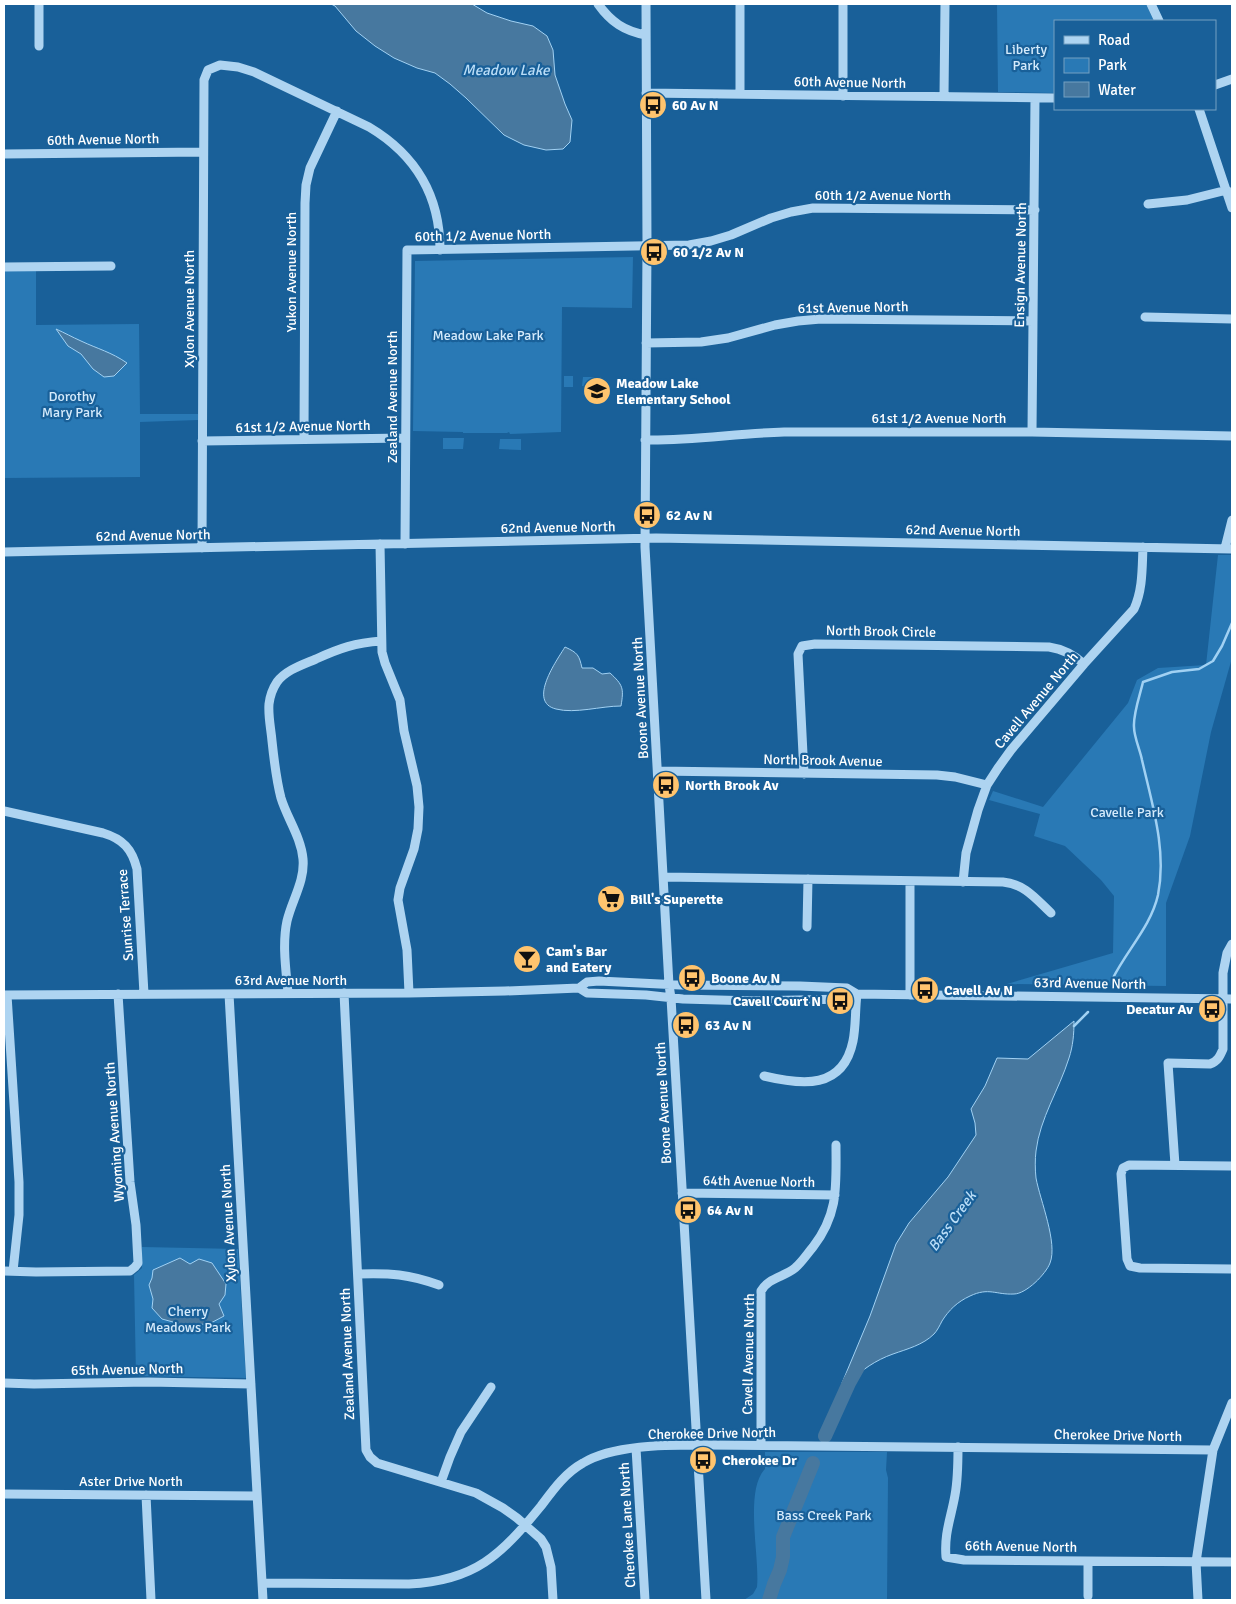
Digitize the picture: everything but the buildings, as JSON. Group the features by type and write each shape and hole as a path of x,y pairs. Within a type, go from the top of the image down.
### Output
{"street":[{"path":"39,4 39,46"},
{"path":"598,4 604,13 616,24 630,32 646,34"},
{"name":"Boone Avenue North","path":"646,4 647,246 644,538 706,1600"},
{"path":"740,4 740,94"},
{"path":"842,96 843,4"},
{"path":"944,96 945,4"},
{"path":"1151,4 1159,20"},
{"name":"Xylon Avenue North","path":"202,548 204,80 208,70 220,65 238,66 337,111"},
{"path":"1216,85 1232,79"},
{"name":"60th Avenue North","path":"646,94 1054,98"},
{"name":"Ensign Avenue North","path":"1032,432 1035,98"},
{"path":"1199,110 1232,208"},
{"path":"337,111 385,136 411,162 431,195 440,231 440,250"},
{"name":"Yukon Avenue North","path":"304,439 304,213 306,185 310,168 337,111"},
{"name":"60th Avenue North","path":"4,154 203,152"},
{"path":"1148,204 1187,200 1227,190"},
{"name":"60th 1/2 Avenue North","path":"407,250 689,244 711,241 731,235 771,218 813,208 1035,210"},
{"name":"Zealand Avenue North","path":"405,544 407,250"},
{"path":"4,267 111,266"},
{"path":"1145,317 1232,319"},
{"name":"61st Avenue North","path":"646,343 701,342 728,338 775,324 813,320 1033,322"},
{"name":"61st 1/2 Avenue North","path":"645,440 698,439 758,432 1032,432 1232,436"},
{"name":"61st 1/2 Avenue North","path":"202,441 405,438"},
{"path":"1229,548 1232,520"},
{"name":"62nd Avenue North","path":"4,552 644,538 1229,548"},
{"path":"380,544 381,641 385,663 400,700 404,732 417,786 419,807 418,829 414,849 400,888 398,900 407,950 409,993"},
{"name":"Cavell Avenue North","path":"963,882 966,853 987,786 1012,750 1084,664 1134,609 1139,599 1141,588 1143,547"},
{"path":"288,993 285,934 291,908 303,874 303,858 300,845 286,815 276,778 269,702 272,692 285,674 295,668 348,646 363,642 381,641"},
{"name":"North Brook Circle","path":"804,774 798,654 802,646 815,644 1049,648 1068,652 1084,664"},
{"name":"North Brook Avenue","path":"658,771 937,775 955,776 987,786"},
{"name":"Sunrise Terrace","path":"4,811 113,836 129,849 137,869 144,994"},
{"path":"664,877 1003,882 1019,885 1051,913"},
{"path":"807,928 808,879"},
{"path":"910,881 910,995"},
{"path":"1175,1165 1168,1063 1210,1064 1216,1062 1220,1056 1223,1048 1228,999 1224,963 1232,944"},
{"name":"63rd Avenue North","path":"5,995 505,992 579,988 587,982 847,988 857,994"},
{"name":"63rd Avenue North","path":"579,988 586,993 646,994 671,998 754,1001 846,999 857,994 1228,999"},
{"name":"Zealand Avenue North","path":"344,993 366,1450 377,1463 464,1488 489,1499 526,1525 541,1539 546,1547 552,1567 553,1600"},
{"name":"Wyoming Avenue North","path":"8,1271 130,1271 138,1262 136,1226 130,1182 118,994"},
{"name":"Xylon Avenue North","path":"229,994 262,1600"},
{"path":"764,1076 803,1083 826,1079 836,1072 850,1052 853,1040 857,994"},
{"path":"5,995 19,1182 19,1216 8,1271"},
{"name":"Cavell Avenue North","path":"761,1445 761,1291 769,1282 791,1271 801,1263 824,1231 831,1216 835,1195 836,1145"},
{"path":"1232,1166 1129,1165 1123,1168 1121,1174 1127,1259 1130,1266 1140,1268 1232,1269"},
{"name":"64th Avenue North","path":"682,1193 835,1195"},
{"path":"358,1274 400,1274 417,1277 439,1285"},
{"name":"65th Avenue North","path":"4,1383 148,1382 251,1384"},
{"path":"441,1482 462,1432 491,1387"},
{"path":"1198,1600 1196,1562 1213,1450 1232,1403"},
{"name":"Cherokee Drive North","path":"262,1583 409,1584 451,1579 471,1571 506,1547 570,1472 596,1456 612,1451 697,1445 1213,1450"},
{"name":"66th Avenue North","path":"958,1447 955,1497 945,1542 946,1557 964,1560 1232,1562"},
{"name":"Cherokee Lane North","path":"636,1448 645,1600"},
{"name":"Aster Drive North","path":"4,1494 257,1496"},
{"path":"146,1495 151,1600"},
{"name":"66th Avenue North","path":"1088,1560 1088,1596"}],"green space":[{"name":"Liberty Park","path":"997,4 1146,4 1154,20 1054,20 1054,93 998,92"},
{"name":"Meadow Lake Park","path":"633,257 632,308 562,307 561,432 510,434 509,432 413,431 415,261"},
{"name":"Dorothy Mary Park","path":"4,271 36,271 36,325 139,324 140,414 198,414 198,420 140,422 140,477 4,478"},
{"path":"564,376 573,376 573,387 564,387"},
{"path":"583,377 593,377 593,386 582,386"},
{"path":"443,438 464,438 463,449 443,449"},
{"path":"500,439 521,439 521,450 499,449"},
{"name":"Cavelle Park","path":"1218,555 1232,555 1232,658 1211,732 1190,836 1166,903 1166,986 1007,984 1113,953 1114,896 1101,880 1065,846 1034,836 1040,814 989,800 993,791 1043,807 1128,703 1137,680 1158,668 1206,665"},
{"name":"Cherry Meadows Park","path":"142,1247 238,1249 246,1378 136,1376 134,1275 142,1268"},
{"name":"Bass Creek Park","path":"765,1452 887,1452 887,1600 744,1600 753,1594 757,1587 754,1508 755,1492 759,1479 765,1469"}],"water":[{"name":"Meadow Lake","path":"331,4 472,4 487,13 533,26 547,36 553,50 555,75 572,120 570,142 563,149 546,150 524,145 504,135 450,84 435,73 394,58 375,46 356,31 335,6"},
{"path":"56,329 110,353 127,363 114,376 104,377 93,369 81,354 68,346"},
{"path":"565,647 577,655 582,668 593,668 602,674 610,673 614,677 622,687 621,706 571,711 556,709 548,705 544,698 544,690 551,670"},
{"path":"1074,1021 1070,1053 1065,1070 1041,1127 1036,1151 1036,1178 1048,1221 1052,1244 1052,1255 1048,1267 1035,1283 1019,1293 982,1292 965,1298 951,1310 930,1338 875,1362 849,1383 842,1383 870,1316 896,1244 909,1223 948,1177 976,1135 971,1109 985,1086 997,1058 1028,1059"},
{"path":"180,1258 190,1264 199,1259 212,1263 226,1284 225,1295 219,1304 224,1316 209,1324 184,1325 162,1319 152,1308 153,1299 149,1285 153,1270"}],"waterway":[{"name":"Bass Creek","path":"1113,978 1150,917 1158,895 1160,878 1161,861 1157,827 1134,731 1137,704 1143,682 1172,672 1199,669 1213,661 1232,623"},
{"name":"Bass Creek","path":"1074,1026 1088,1012"},
{"name":"Bass Creek","path":"825,1436 858,1367"},
{"name":"Bass Creek","path":"769,1600 783,1557 783,1537 813,1463"}],"place":[{"name":"60 Av N","path":"653,105"},
{"name":"60 1/2 Av N","path":"654,252"},
{"name":"Meadow Lake Elementary School","path":"597,391"},
{"name":"62 Av N","path":"647,515"},
{"name":"North Brook Av","path":"666,785"},
{"name":"Bill's Superette","path":"611,899"},
{"name":"Cam's Bar and Eatery","path":"527,959"},
{"name":"Boone Av N","path":"692,978"},
{"name":"Cavell Av N","path":"925,990"},
{"name":"Cavell Court N","path":"840,1001"},
{"name":"Decatur Av","path":"1212,1009"},
{"name":"63 Av N","path":"686,1025"},
{"name":"64 Av N","path":"688,1210"},
{"name":"Cherokee Dr","path":"703,1460"}]}
